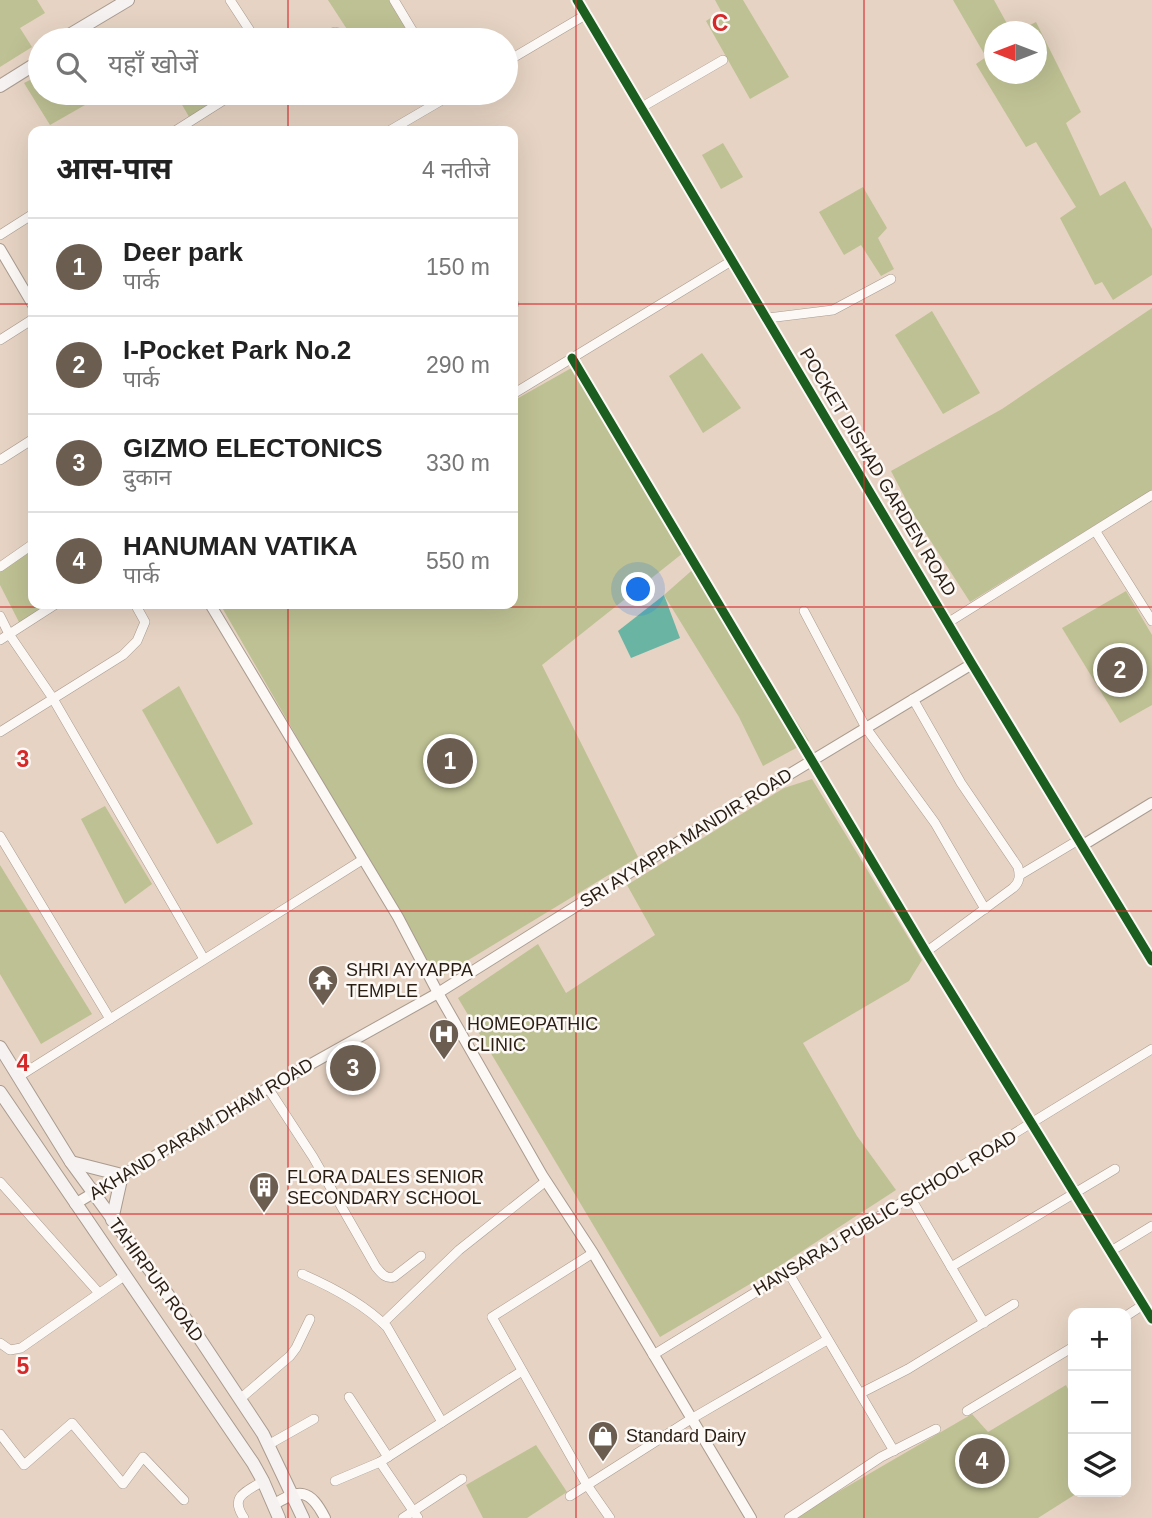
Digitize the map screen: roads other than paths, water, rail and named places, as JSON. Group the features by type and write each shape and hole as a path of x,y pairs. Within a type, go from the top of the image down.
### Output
{"main road":[{"path":"81,28 128,0"},
{"path":"95,28 141,0"},
{"path":"0,77 28,60"},
{"path":"0,86 28,68"},
{"name":"TAHIRPUR ROAD","path":"0,1047 71,1162 198,1336 240,1399 268,1445 303,1518"},
{"name":"TAHIRPUR ROAD","path":"0,1092 263,1481 279,1518"},
{"path":"71,1162 122,1175 112,1220"}],"street":[{"path":"230,0 248,28"},
{"path":"394,0 409,28"},
{"name":"POCKET DISHAD GARDEN ROAD","path":"577,0 1152,961"},
{"path":"518,55 586,14"},
{"path":"642,107 723,60"},
{"path":"184,126 216,105"},
{"path":"398,126 433,105"},
{"path":"408,120 411,126"},
{"path":"0,235 28,217"},
{"path":"0,249 28,297"},
{"path":"518,391 733,260"},
{"path":"768,318 833,310 891,279"},
{"path":"0,340 28,322"},
{"path":"572,358 645,477 656,502 701,570 811,761 926,952 1152,1319"},
{"path":"0,460 28,442"},
{"path":"949,622 1152,495"},
{"path":"1096,532 1152,621"},
{"path":"0,567 28,547"},
{"path":"0,640 48,609"},
{"path":"0,732 122,654 137,641 145,622 138,609"},
{"path":"213,609 398,917 438,993 546,1181 593,1253 751,1518"},
{"path":"804,611 866,728 934,822 985,909"},
{"path":"0,615 9,634 52,697 204,960"},
{"name":"SRI AYYAPPA MANDIR ROAD","path":"438,993 706,824 972,664"},
{"path":"914,699 961,783 1018,867 1020,875 1018,884 926,952"},
{"path":"1020,875 1152,803"},
{"path":"0,836 110,1018"},
{"path":"18,1077 362,860"},
{"name":"AKHAND PARAM DHAM ROAD","path":"75,1204 268,1087 438,993"},
{"name":"HANSARAJ PUBLIC SCHOOL ROAD","path":"653,1355 1152,1049"},
{"path":"268,1087 383,1275 394,1277 421,1256"},
{"path":"951,1267 1115,1168"},
{"path":"383,1323 459,1250 546,1181"},
{"path":"0,1182 99,1293"},
{"path":"910,1197 984,1323"},
{"path":"1111,1251 1152,1226"},
{"path":"593,1253 492,1317 587,1485 610,1518"},
{"path":"788,1272 894,1451"},
{"path":"302,1274 352,1301 383,1323 398,1343 442,1422"},
{"path":"0,1343 10,1350 20,1348 124,1276"},
{"path":"861,1394 908,1369 1014,1304"},
{"path":"1131,1313 1143,1305"},
{"path":"240,1399 290,1356 310,1319"},
{"path":"570,1496 691,1419 827,1340"},
{"path":"967,1411 1068,1350"},
{"path":"335,1481 384,1459 522,1371"},
{"path":"349,1397 416,1514"},
{"path":"268,1445 314,1419"},
{"path":"0,1434 24,1465 72,1423 123,1484 143,1457 184,1500"},
{"path":"789,1518 881,1457 936,1429"},
{"path":"403,1518 416,1514 462,1479"},
{"path":"244,1518 237,1501 263,1481"},
{"path":"273,1505 290,1495 303,1493 316,1500 325,1518"}],"water":[{"path":"664,595 680,638 631,658 618,631"}],"place":[{"name":"I-Pocket Park No.2","path":"1120,670"},
{"name":"Deer park","path":"450,761"},
{"name":"SHRI AYYAPPA TEMPLE","path":"323,1007"},
{"name":"HOMEOPATHIC CLINIC","path":"444,1061"},
{"name":"GIZMO ELECTONICS","path":"353,1068"},
{"name":"FLORA DALES SENIOR SECONDARY SCHOOL","path":"264,1214"},
{"name":"HANUMAN VATIKA","path":"982,1461"},
{"name":"Standard Dairy","path":"603,1463"}]}
